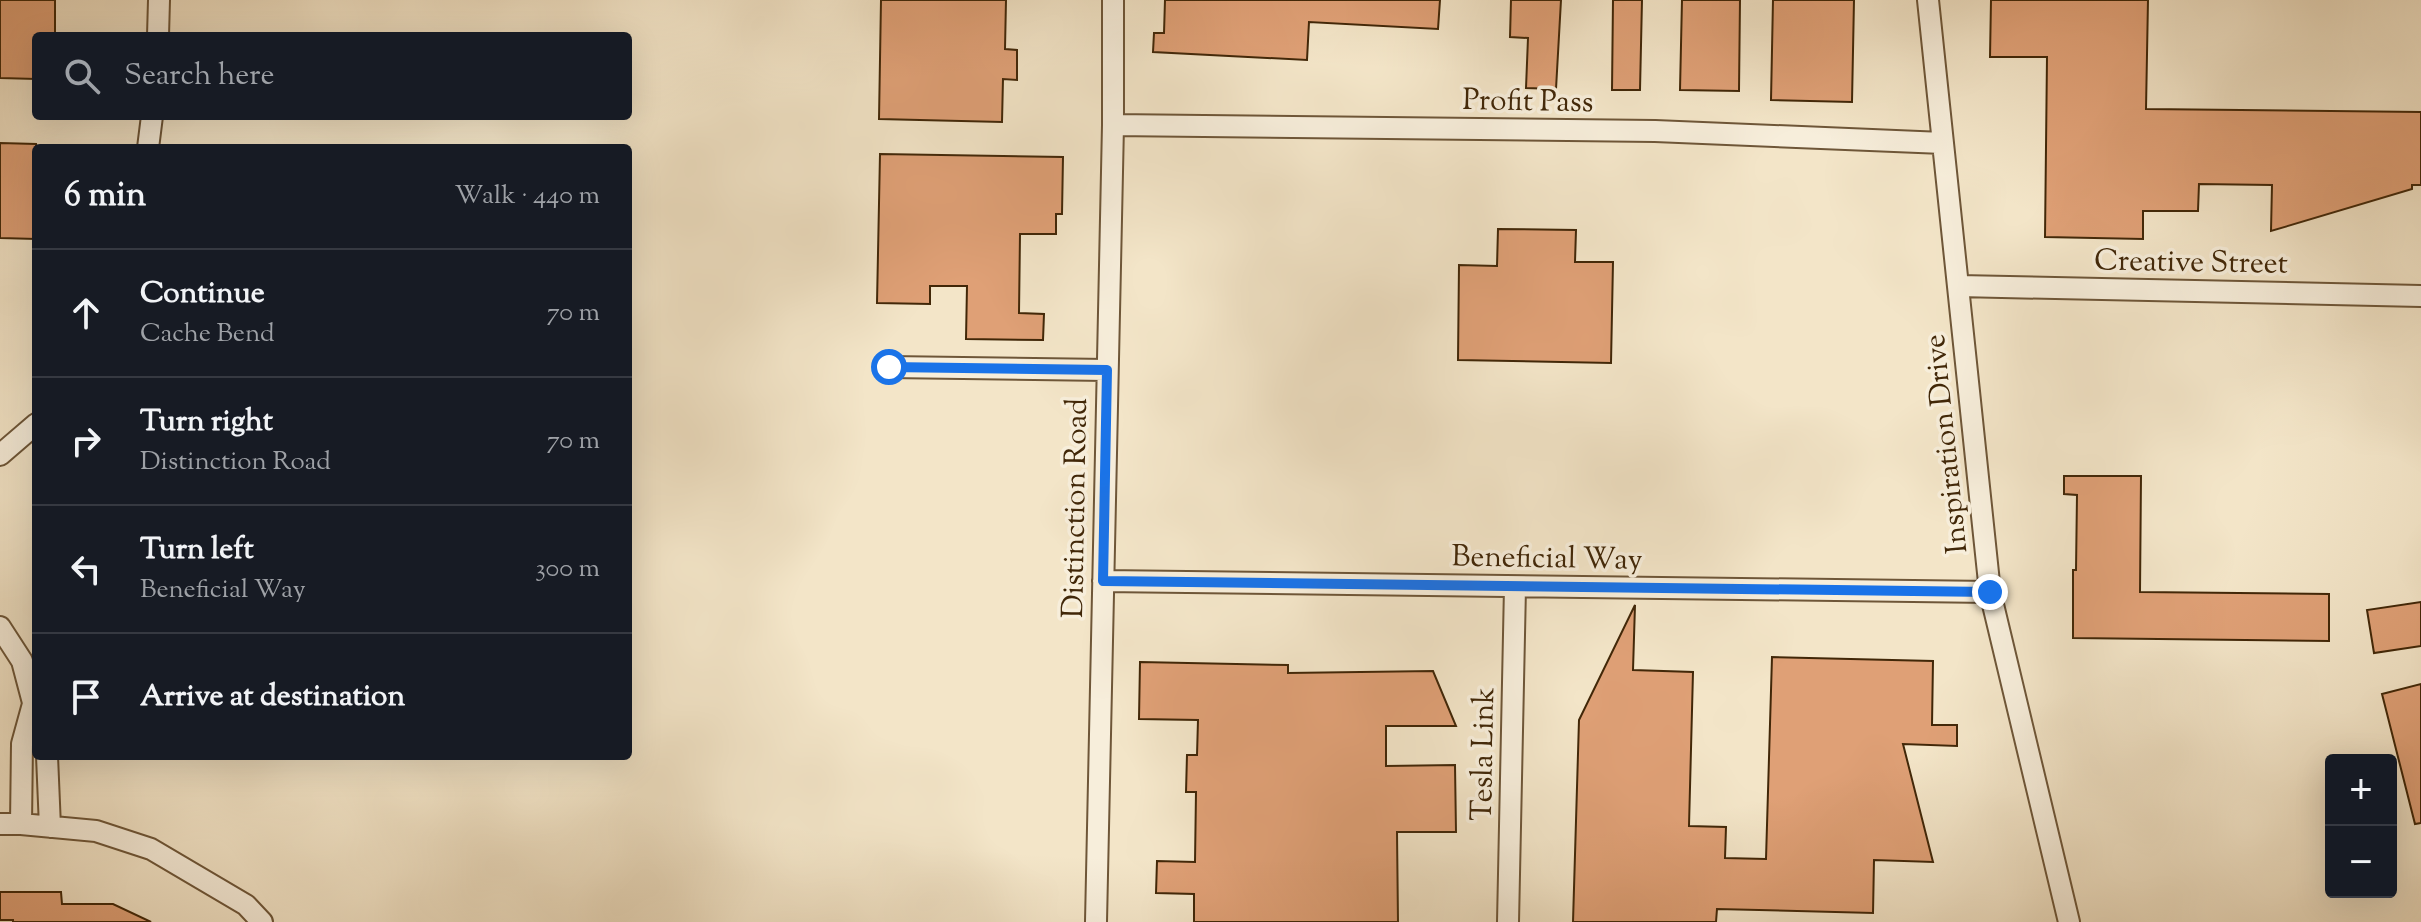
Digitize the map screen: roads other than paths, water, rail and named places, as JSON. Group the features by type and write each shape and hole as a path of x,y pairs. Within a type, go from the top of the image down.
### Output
{"street":[{"path":"158,32 159,0"},
{"name":"Distinction Road","path":"1096,922 1113,0"},
{"name":"Inspiration Drive","path":"1928,0 1990,592 2069,922"},
{"path":"148,144 152,120"},
{"name":"Profit Pass","path":"1113,125 1655,131 1943,143"},
{"name":"Creative Street","path":"1959,286 2421,296"},
{"path":"889,367 1107,370"},
{"path":"0,455 32,427"},
{"name":"Beneficial Way","path":"1103,581 1990,592"},
{"name":"Tesla Link","path":"1508,922 1515,587"},
{"path":"0,627 22,661 32,701"},
{"path":"32,715 22,744 10,824 96,831 151,849 246,905 262,922"},
{"path":"47,760 50,827"}]}
